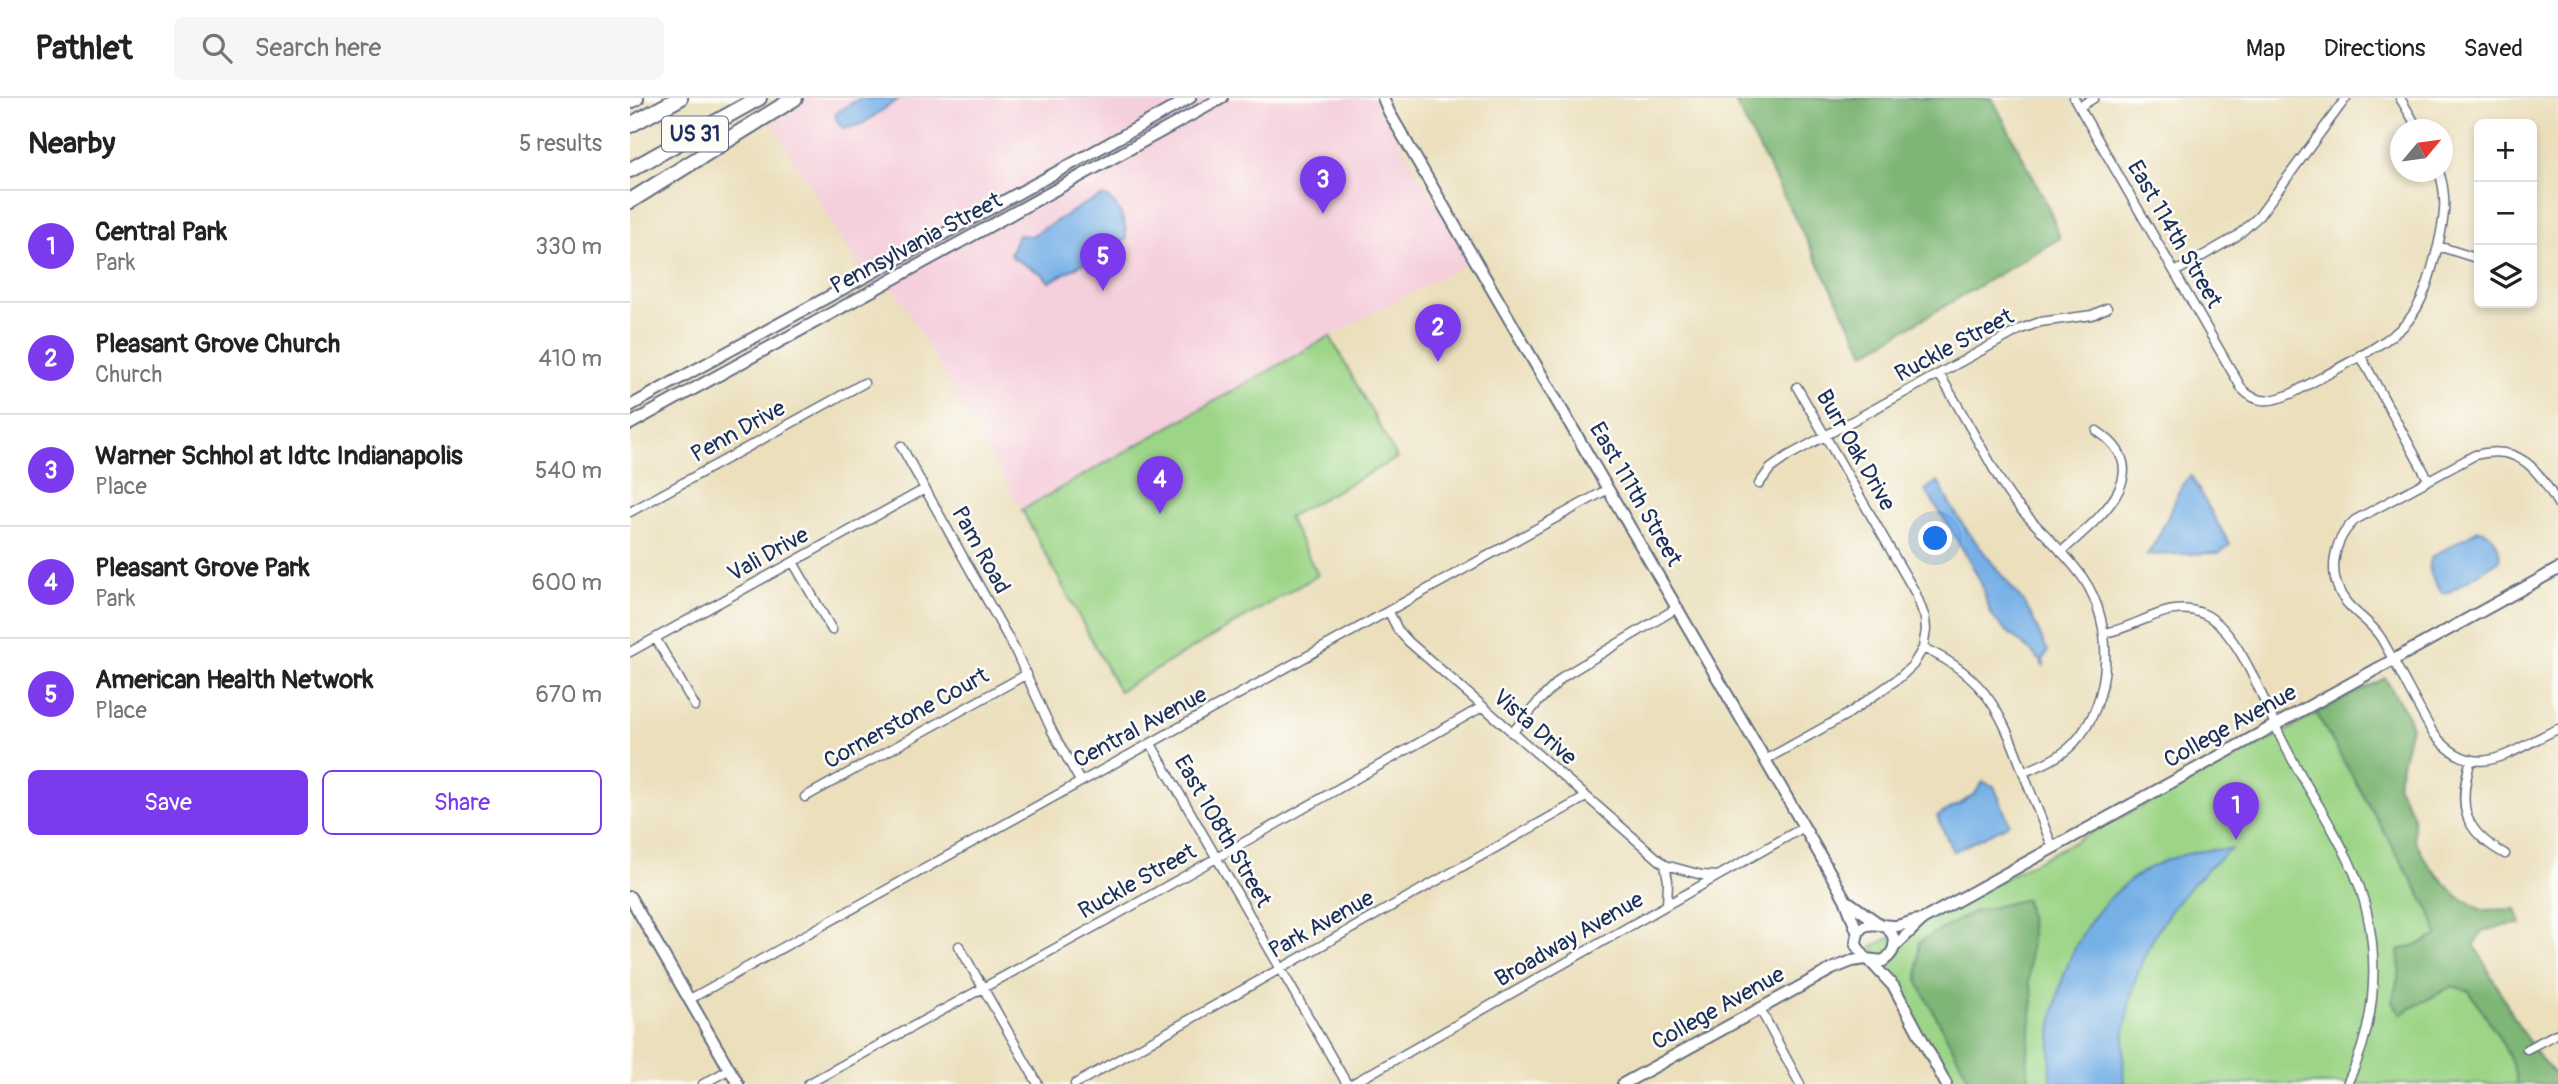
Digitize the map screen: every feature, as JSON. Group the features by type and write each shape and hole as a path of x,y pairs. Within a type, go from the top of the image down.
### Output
{"highway":[{"path":"630,101 636,98"},
{"name":"US 31","path":"630,125 680,98"},
{"name":"US 31","path":"630,170 759,98"},
{"path":"630,201 795,98"}],"main road":[{"name":"Pennsylvania Street","path":"630,407 1190,98"},
{"name":"Pennsylvania Street","path":"630,424 1222,98"},
{"name":"East 111th Street","path":"1377,98 1389,112"},
{"name":"East 111th Street","path":"1383,98 1845,899 1857,937"},
{"name":"College Avenue","path":"1881,924 1903,925 1922,920 2558,569"},
{"path":"630,897 738,1084"},
{"name":"East 111th Street","path":"1845,899 1881,924"},
{"name":"College Avenue","path":"1893,950 1922,920"},
{"path":"1894,987 1890,964 1893,934 1881,924 1867,925 1857,937 1858,951 1894,987 1946,1084"},
{"name":"College Avenue","path":"1832,969 1847,954 1857,937"},
{"path":"1868,960 1882,961 1893,950"},
{"name":"College Avenue","path":"1625,1084 1832,969 1852,961 1868,960"}],"street":[{"name":"East 114th Street","path":"2074,98 2242,389 2255,399 2277,400 2360,355"},
{"path":"2079,107 2094,98"},
{"path":"2175,272 2237,236 2259,216 2346,98"},
{"path":"2400,98 2412,119"},
{"path":"2428,479 2360,355 2399,331 2422,297 2438,246 2445,199 2441,182"},
{"path":"2438,246 2474,258"},
{"name":"Ruckle Street","path":"1759,484 1777,463 1993,343 2033,324 2092,315 2107,309"},
{"path":"1939,374 2008,493 2061,552 2089,589 2096,603 2104,633 2105,651 2100,693 2088,725 2066,750 2024,772"},
{"name":"Penn Drive","path":"630,512 864,383"},
{"name":"Burr Oak Drive","path":"1797,387 1922,605 1926,630 1923,648"},
{"path":"2061,552 2109,508 2121,486 2124,470 2120,454 2111,442 2097,431"},
{"name":"Pam Road","path":"901,446 1027,674 1052,731 1080,781"},
{"path":"2558,504 2535,468 2519,457 2504,452 2475,454 2355,520 2343,534 2337,548 2335,574 2346,602 2375,628 2433,733 2447,747 2471,760 2503,758 2558,729"},
{"name":"Central Avenue","path":"690,999 1608,488"},
{"name":"Vali Drive","path":"630,652 925,489"},
{"path":"793,562 832,630"},
{"path":"1512,733 1538,701 1564,676 1677,608"},
{"path":"2104,633 2121,631 2168,610 2184,609 2205,615 2218,623 2230,636 2265,700 2349,860 2361,890 2369,923 2374,970 2371,1009 2363,1043 2347,1084"},
{"name":"Vista Drive","path":"1389,612 1404,637 1665,865 1717,876"},
{"path":"656,639 695,706"},
{"path":"1765,760 1821,730 1899,678 1913,665 1923,648 1945,659 1970,677 1990,699 2006,725 2053,848"},
{"name":"Cornerstone Court","path":"805,797 1027,674"},
{"name":"Ruckle Street","path":"808,1084 1217,858 1482,707"},
{"name":"East 108th Street","path":"1151,744 1346,1084"},
{"path":"2471,760 2463,796 2466,815 2482,840 2505,854"},
{"name":"Park Avenue","path":"1075,1084 1586,797"},
{"name":"Broadway Avenue","path":"1352,1084 1804,827"},
{"path":"1665,865 1668,881 1667,905"},
{"path":"959,946 1038,1084"},
{"path":"1760,1009 1800,1084"},
{"path":"2528,1049 2558,1033"},
{"path":"703,1084 730,1069"}],"shaded area":[{"path":"808,98 1373,98 1470,262 1334,334 1022,510 894,287 876,296 771,122"}],"green space":[{"path":"1747,98 1992,98 2048,206 2060,238 1865,353 1736,104"},
{"path":"1330,336 1397,458 1288,517 1318,575 1119,691 1022,510"},
{"path":"2385,678 2411,726 2397,785 2413,814 2414,838 2427,863 2457,896 2482,910 2516,909 2521,924 2482,931 2474,944 2522,1032 2558,1077 2558,1084 2517,1084 2505,1048 2469,991 2452,986 2401,1014 2392,1002 2400,971 2398,950 2438,935 2429,910 2316,713"},
{"path":"2323,710 2529,1084 1947,1084 1872,947"},
{"path":"2026,899 2031,930 2029,982 2033,996 2027,1066 2030,1084 1972,1084 1918,983 1919,942 1973,912"}],"water":[{"path":"860,98 900,98 862,124 844,129 835,114"},
{"path":"1103,196 1117,208 1125,227 1126,240 1049,282 1042,274 1010,254 1018,235 1031,236"},
{"path":"2191,476 2230,545 2219,553 2147,555 2163,528 2181,487"},
{"path":"1938,481 1966,529 2031,614 2048,651 2043,659 2044,667 2033,653 2006,631 1991,614 1975,571 1925,490"},
{"path":"2478,530 2488,533 2495,540 2500,560 2449,592 2442,593 2430,571 2432,557"},
{"path":"1983,782 1994,786 2009,823 1953,852 1937,816 1963,802 1975,793"},
{"path":"2231,849 2181,898 2146,952 2127,1014 2124,1084 2051,1084 2051,1031 2062,980 2074,949 2091,921 2111,897 2136,877 2164,861 2196,852"}],"place":[{"name":"Warner Schhol at Idtc Indianapolis","path":"1323,214"},
{"name":"American Health Network","path":"1103,291"},
{"name":"Pleasant Grove Church","path":"1438,362"},
{"name":"Pleasant Grove Park","path":"1160,514"},
{"name":"Central Park","path":"2236,840"}]}
